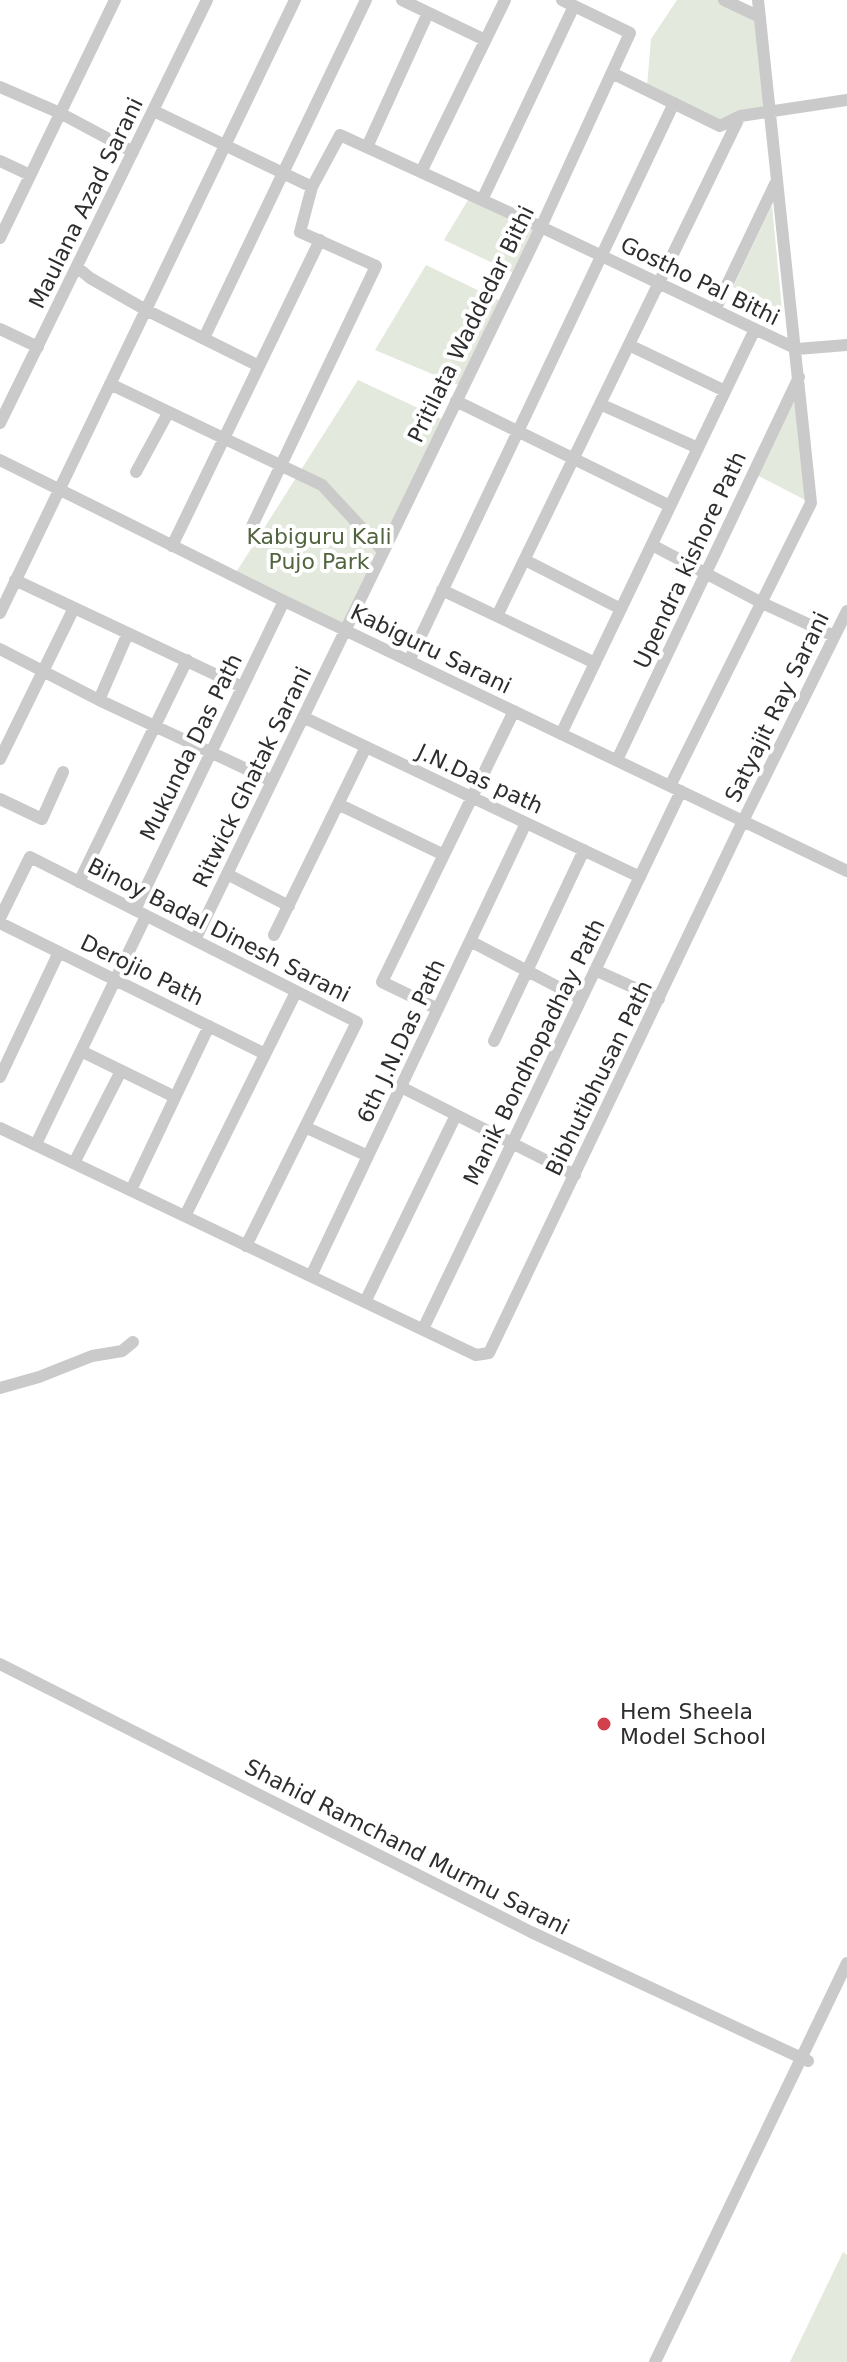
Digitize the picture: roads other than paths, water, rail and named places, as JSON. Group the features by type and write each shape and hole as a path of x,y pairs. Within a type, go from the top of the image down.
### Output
{"street":[{"path":"1,232 115,0"},
{"name":"Maulana Azad Sarani","path":"0,423 207,0"},
{"path":"0,613 295,0"},
{"path":"204,338 366,0"},
{"path":"402,0 485,40"},
{"path":"421,172 505,0"},
{"path":"724,0 760,17"},
{"name":"Manik Bondhopadhay Path","path":"423,1329 640,877 675,788 811,503 758,0"},
{"path":"482,200 568,3"},
{"name":"Pritilata Waddedar Bithi","path":"345,630 541,227 630,33 568,3"},
{"path":"367,147 428,13"},
{"path":"612,73 720,126 740,116 847,100"},
{"path":"0,87 60,113 133,152"},
{"path":"409,661 674,103"},
{"path":"154,111 312,187 300,232 376,266 252,526"},
{"path":"497,616 740,116"},
{"name":"Gostho Pal Bithi","path":"312,187 340,135 797,349 847,345"},
{"path":"0,161 30,175"},
{"path":"715,310 777,180"},
{"path":"172,546 320,240"},
{"path":"77,267 90,278 146,310 259,366"},
{"path":"0,329 38,347"},
{"path":"561,734 755,329"},
{"path":"629,345 725,391"},
{"name":"Upendra kishore Path","path":"617,760 799,376"},
{"path":"110,384 322,485 383,551"},
{"path":"456,401 670,506"},
{"path":"600,404 698,448"},
{"path":"136,472 168,413"},
{"name":"Kabiguru Sarani","path":"0,460 284,601 847,871"},
{"path":"652,545 762,603 834,636"},
{"path":"525,560 621,609"},
{"path":"15,580 242,687"},
{"path":"442,590 595,663"},
{"name":"Mukunda Das Path","path":"36,1144 115,980 210,753 284,601"},
{"path":"0,759 74,608"},
{"name":"Satyajit Ray Sarani","path":"743,821 847,611"},
{"name":"Ritwick Ghatak Sarani","path":"195,940 345,630"},
{"path":"99,700 128,633"},
{"path":"0,649 99,700 272,781"},
{"path":"79,882 187,660"},
{"path":"438,1009 382,982 514,711"},
{"name":"J.N.Das path","path":"303,717 640,877"},
{"path":"274,935 366,747"},
{"path":"0,799 42,819 63,772"},
{"path":"338,804 444,855"},
{"name":"Bibhutibhusan Path","path":"423,1329 476,1355 489,1353 743,821"},
{"name":"6th J.N.Das Path","path":"311,1276 526,823"},
{"path":"494,1041 584,850"},
{"name":"Binoy Badal Dinesh Sarani","path":"0,920 30,857 357,1022 246,1246"},
{"path":"227,874 289,906"},
{"name":"Derojio Path","path":"0,920 265,1054"},
{"path":"470,941 581,999"},
{"path":"0,1077 59,952"},
{"path":"595,970 659,999"},
{"path":"185,1216 296,992"},
{"path":"131,1190 209,1026"},
{"path":"81,1051 175,1097"},
{"path":"74,1163 121,1071"},
{"path":"401,1087 575,1175"},
{"path":"365,1302 456,1115"},
{"path":"305,1127 368,1156"},
{"path":"0,1128 423,1329"},
{"path":"0,1388 39,1377 92,1356 122,1351 133,1342"},
{"name":"Shahid Ramchand Murmu Sarani","path":"0,1664 531,1932 804,2059"},
{"path":"655,2362 844,1984 847,1963"},
{"path":"663,2362 804,2059"}],"place":[{"name":"Hem Sheela Model School","path":"604,1724"}],"park label":[{"name":"Kabiguru Kali Pujo Park","path":"319,548"}]}
